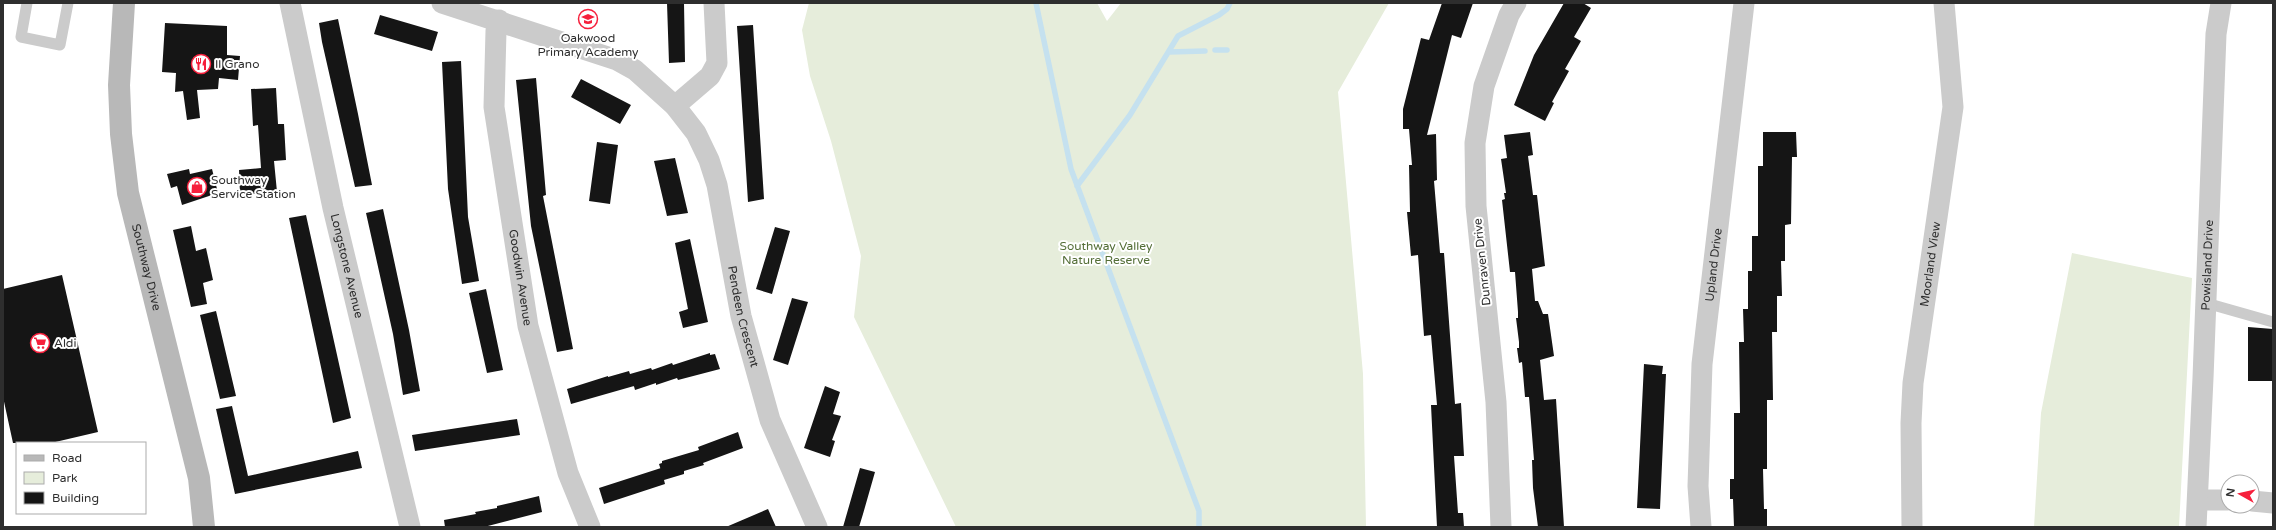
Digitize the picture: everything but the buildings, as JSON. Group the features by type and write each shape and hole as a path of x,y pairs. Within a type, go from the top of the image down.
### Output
{"street":[{"name":"Southway Drive","path":"124,3 119,85 121,134 128,193 197,470 204,527"},
{"name":"Longstone Avenue","path":"290,3 333,208 410,527"},
{"name":"Pendeen Crescent","path":"442,3 499,20 617,60 635,70 675,106 696,133 711,164 717,185 741,316 770,420 817,527"},
{"path":"675,106 710,76 717,62 714,3"},
{"name":"Dunraven Drive","path":"1502,527 1496,402 1476,206 1474,143 1484,86 1509,15 1516,3"},
{"name":"Upland Drive","path":"1701,527 1698,486 1702,364 1744,3"},
{"name":"Moorland View","path":"1912,527 1911,423 1913,383 1953,107 1944,3"},
{"name":"Powisland Drive","path":"2196,527 2216,34 2221,3"},
{"name":"Goodwin Avenue","path":"499,20 496,31 494,107 528,326 566,467 590,527"},
{"path":"2198,500 2220,500"},
{"path":"2260,502 2273,503"}],"lane":[{"path":"27,3 21,37 60,45 68,3"},
{"path":"2206,303 2273,322"}],"green space":[{"name":"Southway Valley Nature Reserve","path":"809,3 1097,3 1107,21 1121,3 1389,3 1338,92 1363,374 1366,527 956,527 854,317 861,256 831,141 810,76 802,30"},
{"path":"2072,253 2192,278 2179,527 2034,527 2041,413"}],"waterway":[{"path":"1036,3 1071,169 1199,511 1199,527"},
{"path":"1077,186 1130,115 1178,36 1219,15 1227,9 1230,3"},
{"path":"1215,50 1227,50"},
{"path":"1169,52 1205,51"}],"place":[{"name":"Oakwood Primary Academy","path":"588,19"},
{"name":"Il Grano","path":"201,64"},
{"name":"Southway Service Station","path":"197,187"},
{"name":"Aldi","path":"40,343"}]}
